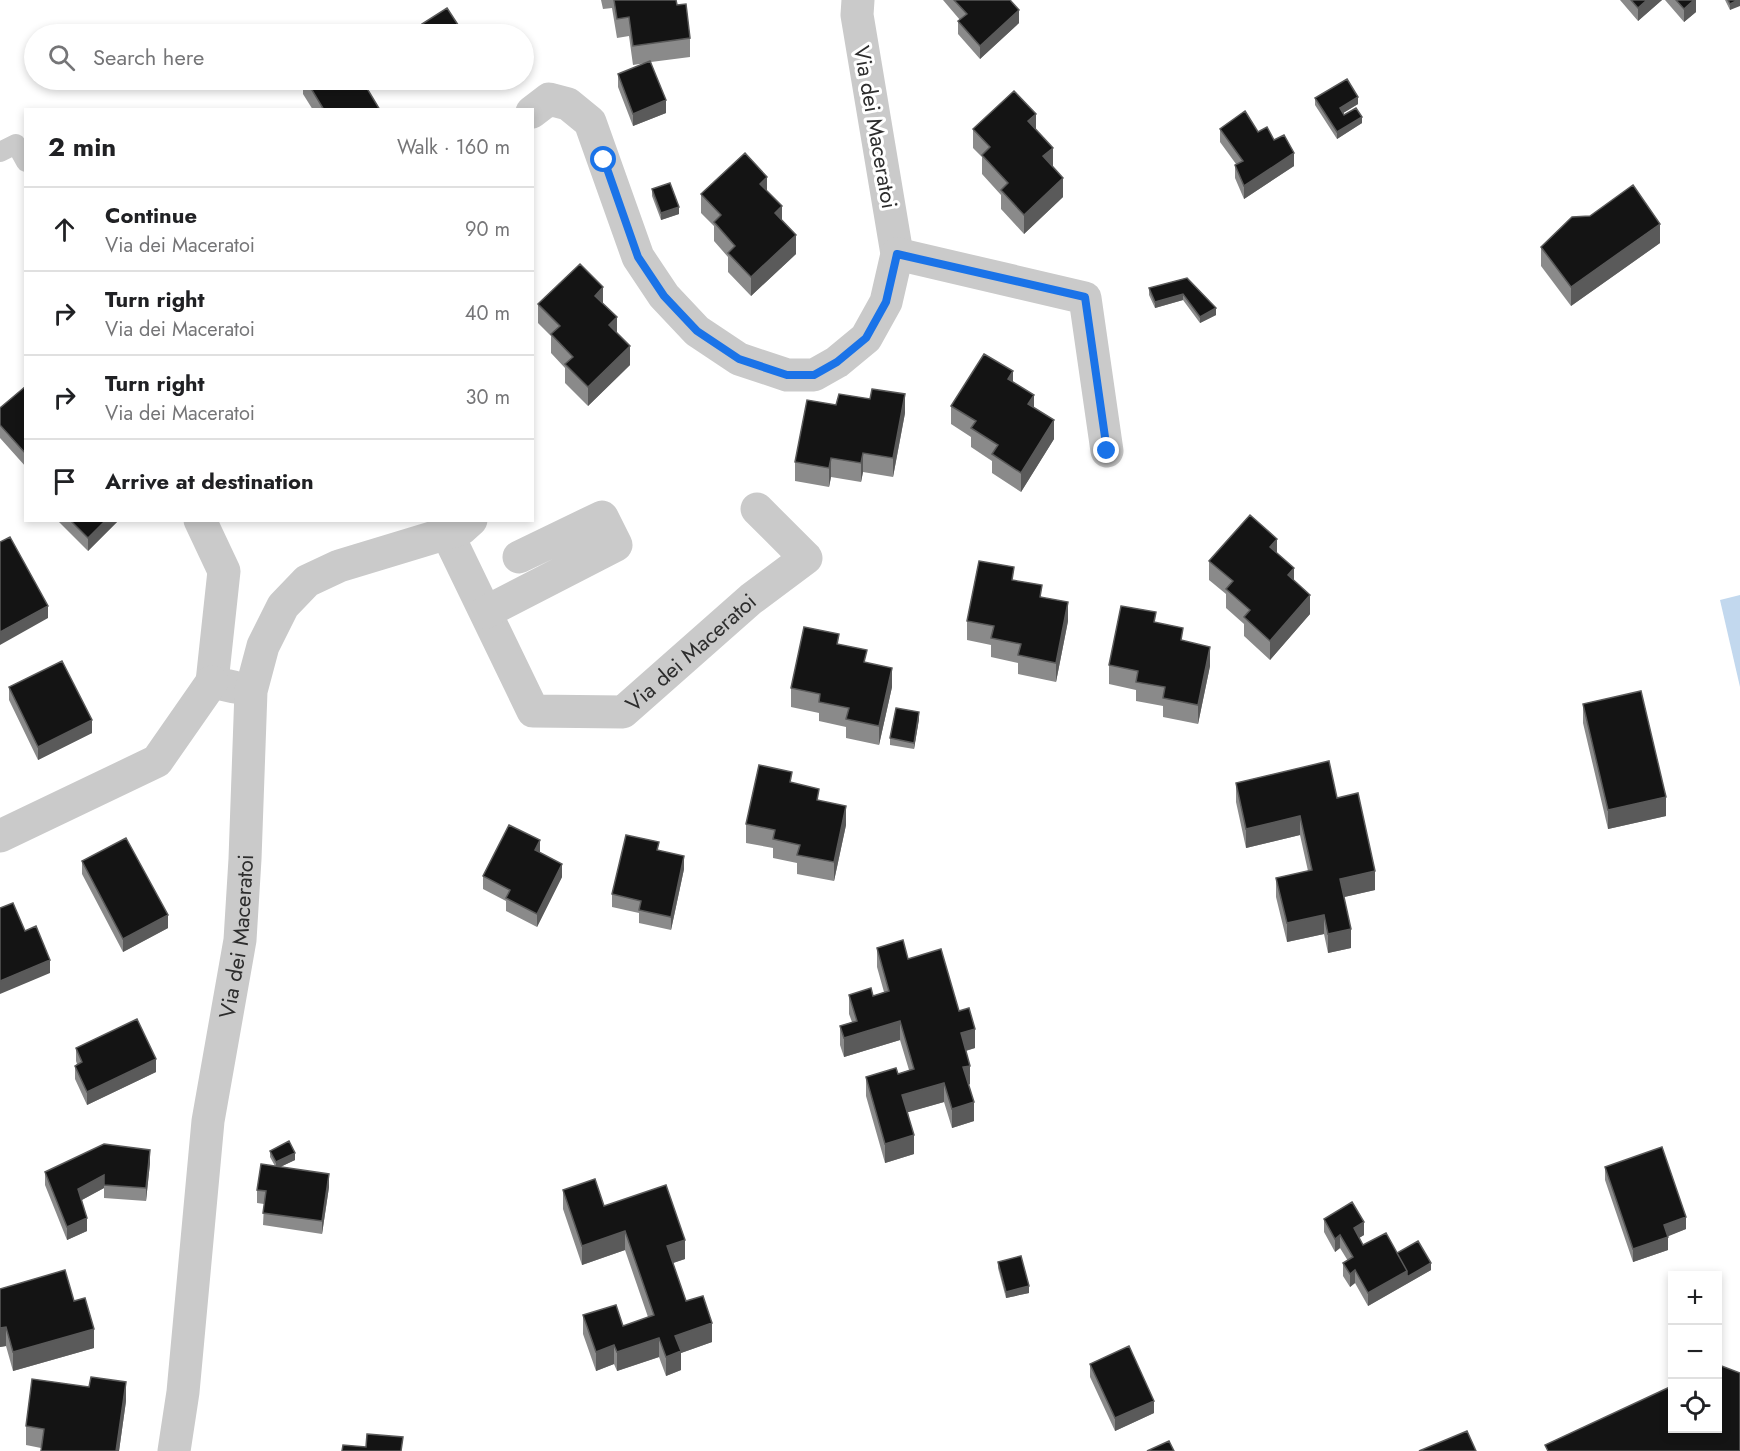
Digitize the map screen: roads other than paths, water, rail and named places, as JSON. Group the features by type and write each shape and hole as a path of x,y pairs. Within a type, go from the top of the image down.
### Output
{"street":[{"name":"Via dei Maceratoi","path":"534,110 549,99 568,104 590,123 638,257 664,296 697,331 739,359 787,375 814,375 837,362 866,338 886,302 897,254 857,15 858,0"},
{"path":"897,254 1085,297 1107,451"},
{"name":"Via dei Maceratoi","path":"174,1451 183,1392 208,1121 240,940 251,691 263,646 283,606 307,581 339,566 459,527 486,612 533,711 623,712 751,599 806,558 757,508"},
{"path":"486,612 616,544 602,517 519,557"},
{"path":"0,836 157,761 212,682 224,571 201,522"},
{"path":"212,682 251,691"}],"lane":[{"path":"0,152 16,144 24,158"}],"water":[{"path":"1740,595 1740,687 1720,600"}]}
